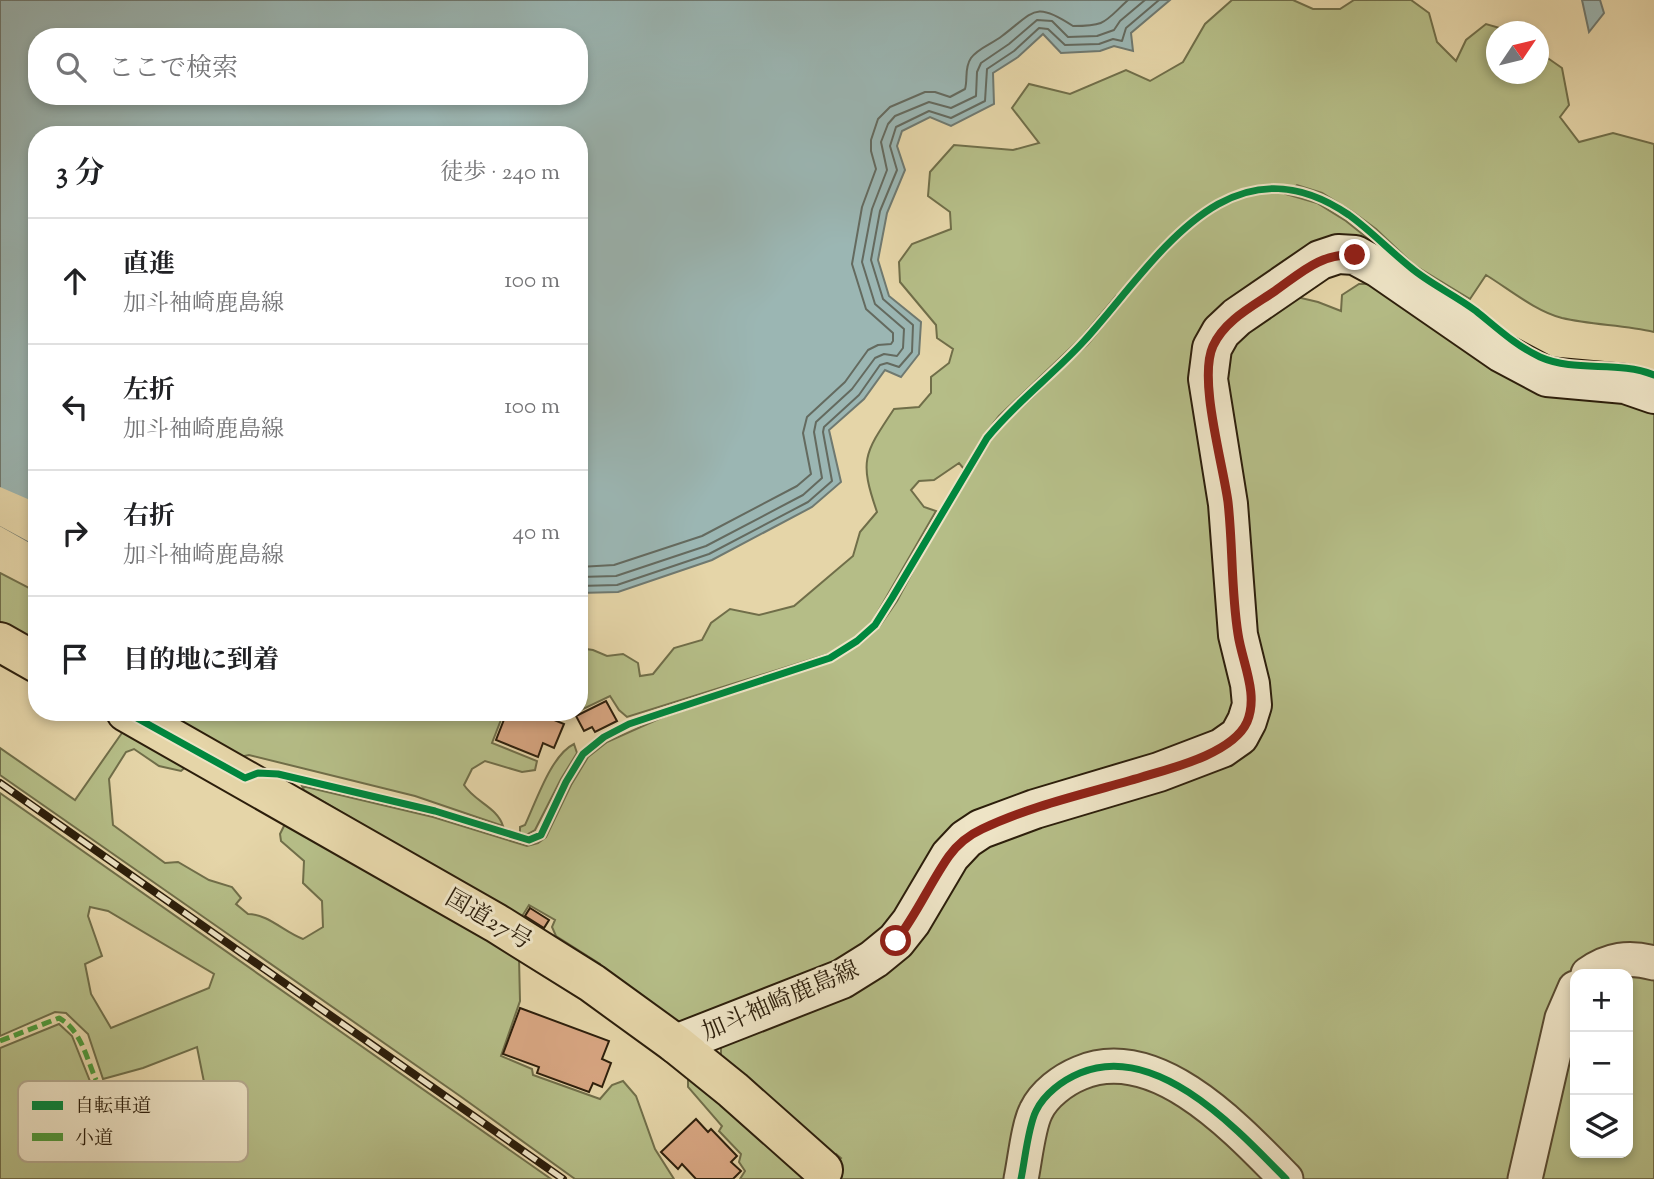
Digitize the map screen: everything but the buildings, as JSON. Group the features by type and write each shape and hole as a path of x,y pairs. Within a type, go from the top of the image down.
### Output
{"highway":[{"path":"0,642 28,658"},
{"name":"国道27号","path":"141,721 542,950 676,1044 733,1090 823,1170"}],"main road":[{"name":"加斗袖崎鹿島線","path":"676,1044 842,979 874,959 896,941 911,922 950,856 966,839 981,829 1035,809 1159,772 1222,748 1238,736 1252,705 1250,684 1238,635 1228,504 1208,379 1212,348 1221,332 1237,317 1320,260 1338,254 1355,255 1380,268 1502,353 1547,377 1625,384 1654,394"}],"street":[{"path":"1596,969 1610,961 1628,958 1654,963"},
{"path":"1525,1179 1562,1018 1570,1000"},
{"path":"1021,1179 1036,1111 1049,1093 1071,1077 1094,1067 1118,1065 1141,1069 1168,1080 1201,1102 1234,1129 1286,1179"}],"green space":[{"path":"1232,0 1293,0 1313,9 1340,9 1354,0 1411,0 1429,13 1437,42 1456,61 1466,40 1486,24 1486,84 1549,84 1549,59 1562,68 1569,105 1560,117 1579,142 1613,133 1654,144 1654,332 1552,315 1486,275 1470,299 1414,265 1376,229 1322,193 1297,185 1286,194 1317,203 1346,221 1406,269 1357,245 1212,326 1241,685 1233,731 1032,802 868,950 676,1023 599,970 600,964 556,936 552,927 555,920 529,905 521,918 304,790 302,786 433,817 527,846 546,837 588,757 607,742 663,717 832,661 860,644 879,627 897,601 990,441 1004,424 1088,344 1122,303 1116,296 1081,338 999,416 964,469 959,463 934,480 919,481 911,490 924,507 936,511 872,622 856,638 828,654 627,717 610,696 588,707 588,649 607,656 623,654 638,663 640,676 653,674 674,648 702,640 711,623 730,609 759,615 794,606 853,556 860,532 877,512 867,468 867,458 876,437 894,409 919,407 931,393 931,377 949,363 953,349 937,338 936,325 900,282 899,262 912,244 951,229 950,212 928,196 930,172 954,145 1013,150 1039,143 1012,108 1029,84 1070,94 1126,70 1150,81 1183,62 1205,24"},
{"path":"1359,284 1386,284 1654,408 1654,1179 1299,1179 1275,1153 1089,1056 1007,1179 822,1179 841,1158 836,1154 832,1157 721,1056 721,1041 845,987 972,846 1245,743 1219,380 1228,341 1297,297 1341,311 1342,295"},
{"path":"0,573 28,587 28,638 0,623"},
{"path":"176,721 501,721 492,743 537,761 535,770 522,772 485,761 472,769 464,785 496,814 503,826 415,796 249,755 240,757"},
{"path":"124,730 187,766 181,771 159,766 134,749 126,752 109,779 113,825 165,863 178,862 209,880 232,887 241,898 236,904 248,914 269,920 303,939 323,927 322,901 303,883 304,861 281,841 280,834 285,824 519,958 520,1001 501,1056 532,1069 533,1075 600,1099 612,1085 623,1081 636,1096 655,1149 674,1179 575,1179 0,775 0,748 75,800"},
{"path":"574,744 577,753 535,830 526,835 520,833 520,827 525,825 551,768"},
{"path":"0,793 551,1179 0,1179 0,1048 59,1024 72,1036 90,1081 18,1081 18,1162 248,1162 248,1081 204,1081 197,1047 143,1068 103,1079 88,1034 66,1013 55,1012 0,1036","holes":["90,907 108,911 214,974 209,988 111,1028 91,994 85,964 102,956 88,916"]},
{"path":"692,1075 806,1179 740,1179 745,1171 739,1162 741,1154 719,1131 722,1126 688,1087 688,1080"},
{"path":"1099,1077 1162,1089 1271,1179 1031,1179 1044,1119 1057,1101"}],"water":[{"path":"0,0 1170,0 1131,33 1133,51 1114,46 1100,51 1061,53 1043,34 1018,57 993,73 994,104 951,126 930,117 902,131 897,146 905,170 887,213 878,260 889,296 921,322 919,354 901,377 885,370 864,399 829,430 841,482 812,507 712,560 618,592 588,593 588,126 28,126 28,541 0,525"},
{"path":"1582,0 1600,0 1604,13 1589,32"}],"pier":[{"path":"0,487 28,499 28,541 0,526"}],"railway":[{"path":"0,783 563,1179"}],"marked path":[{"path":"0,1041 59,1018 78,1037 96,1080"}],"cycle path":[{"path":"142,721 245,778 258,773 278,774 435,811 529,840 541,835 566,782 583,754 604,737 629,724 830,658 857,641 875,625 987,438 998,425 1084,341 1167,245 1198,218 1231,198 1267,189 1306,193 1349,215 1402,261 1468,305 1531,353 1554,362 1626,368 1654,375"},
{"path":"1021,1179 1031,1126 1044,1099 1074,1076 1109,1066 1137,1069 1166,1079 1193,1095 1244,1137 1286,1179"}],"route":[{"path":"896,941 911,922 950,856 966,839 981,829 1035,809 1159,772 1222,748 1238,736 1252,705 1250,684 1238,635 1228,504 1208,379 1212,348 1221,332 1237,317 1320,260 1338,254 1355,255"}]}
